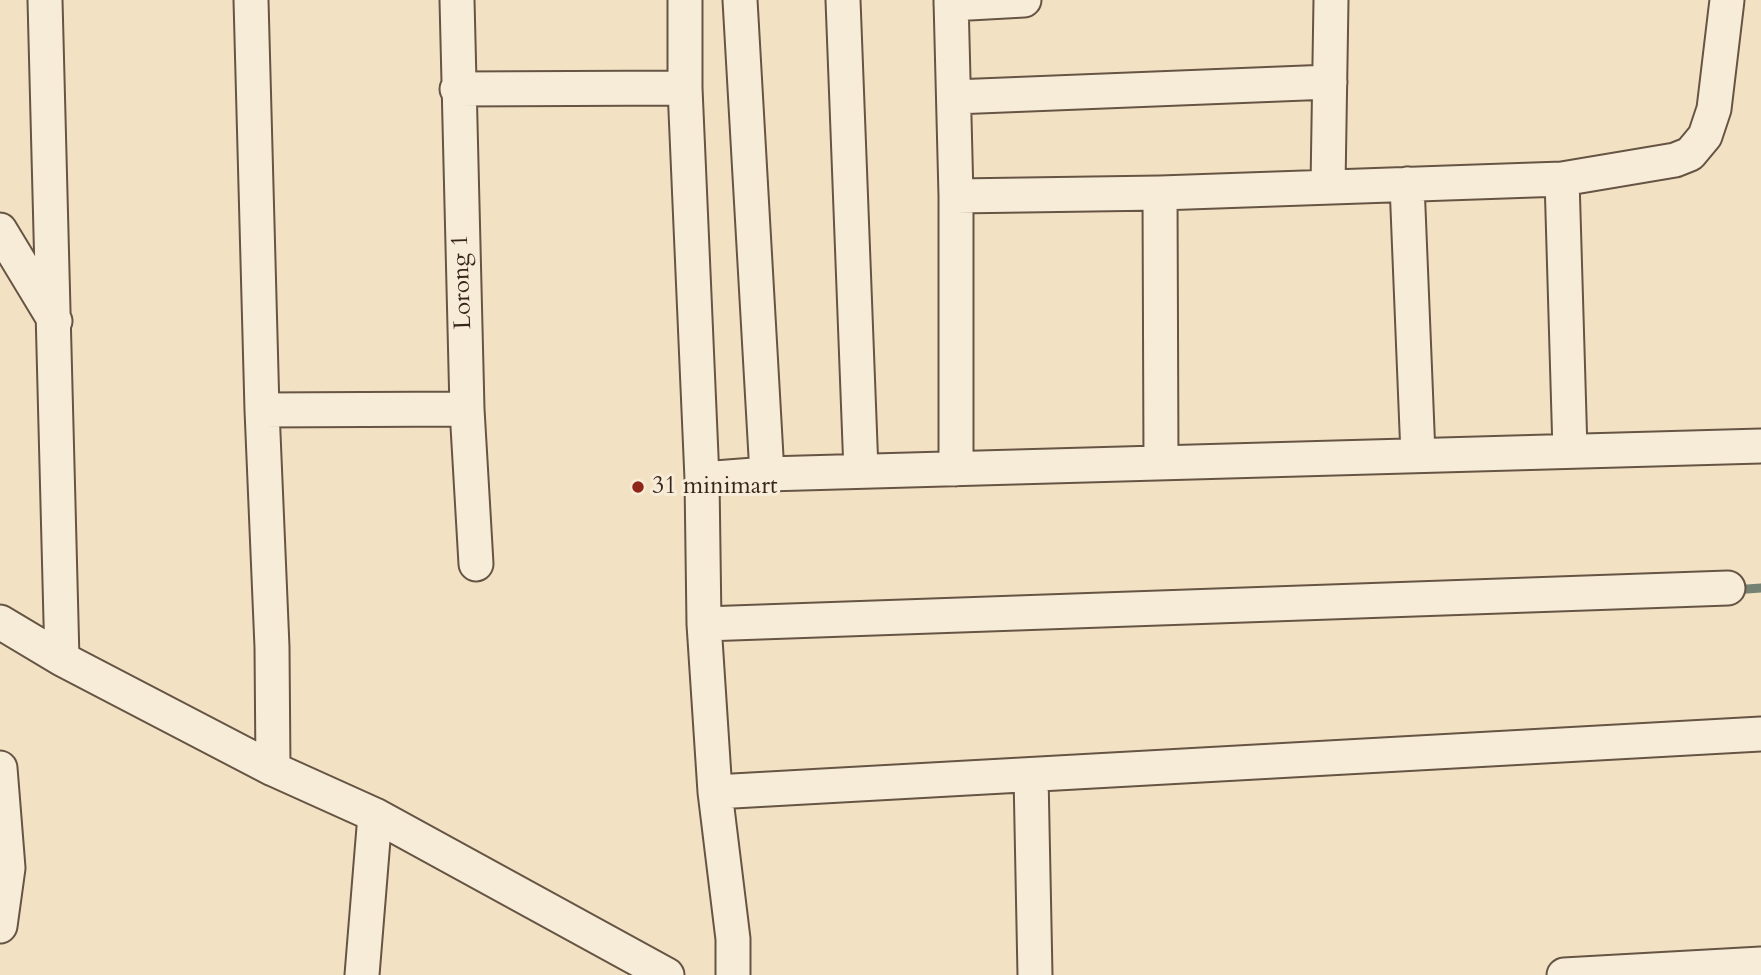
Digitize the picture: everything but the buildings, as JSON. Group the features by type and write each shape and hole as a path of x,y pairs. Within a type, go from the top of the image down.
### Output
{"street":[{"path":"46,0 62,659"},
{"path":"251,0 262,410 272,648 273,769"},
{"name":"Lorong 1","path":"457,0 457,89 467,409 476,564"},
{"path":"685,0 685,88 702,479 704,624 715,792 733,939 733,975"},
{"path":"740,0 767,474"},
{"path":"843,0 861,471"},
{"path":"956,469 956,196 951,2 1024,0"},
{"path":"1328,186 1331,0"},
{"path":"956,196 1160,193 1562,179 1675,160 1690,154 1705,136 1714,109 1727,0"},
{"path":"954,97 1330,82"},
{"path":"457,89 685,88"},
{"path":"1562,179 1570,451"},
{"path":"1407,184 1418,456"},
{"path":"1160,193 1161,463"},
{"path":"0,230 55,322"},
{"path":"262,410 467,409"},
{"path":"702,479 861,471 1761,446"},
{"path":"704,624 1728,588"},
{"path":"0,622 62,659 273,769 375,815 667,975"},
{"path":"715,792 1761,734"},
{"path":"0,768 4,870 0,926"},
{"path":"1031,775 1035,975"},
{"path":"362,975 375,815"},
{"path":"1564,975 1761,964"}],"waterway":[{"path":"1733,590 1761,588"}],"place":[{"name":"31 minimart","path":"638,487"}]}
